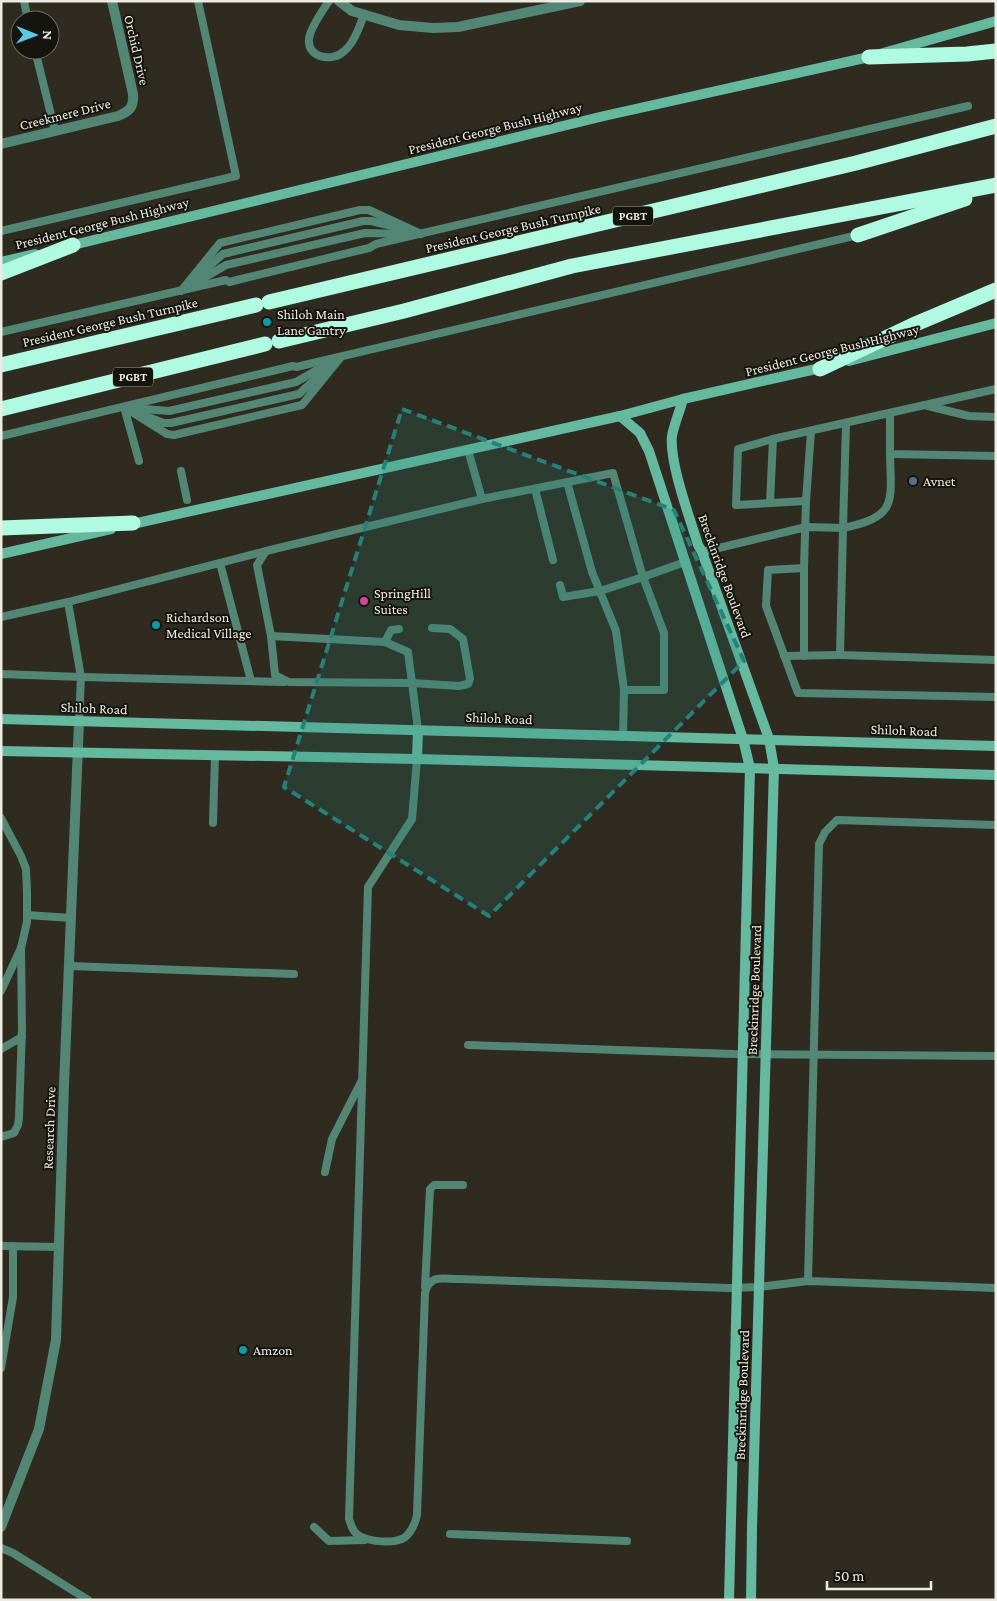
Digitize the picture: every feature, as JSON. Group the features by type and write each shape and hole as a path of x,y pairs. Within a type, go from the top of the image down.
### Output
{"highway":[{"path":"869,57 967,54 996,51"},
{"name":"President George Bush Turnpike","path":"1,365 864,161 996,126"},
{"path":"858,235 996,187"},
{"name":"PGBT","path":"1,409 404,311 572,266 996,187"},
{"path":"1,273 73,245"},
{"path":"820,369 913,325 996,290"},
{"path":"1,528 133,523"}],"main road":[{"name":"President George Bush Highway","path":"1,262 604,116 869,57 996,21"},
{"name":"President George Bush Highway","path":"1,554 133,523 620,416 683,399 820,369 996,323"},
{"name":"Breckinridge Boulevard","path":"683,399 672,436 674,456 686,507 698,545 769,739 774,768 752,1528 752,1600"},
{"name":"Breckinridge Boulevard","path":"620,416 640,433 649,451 743,739 750,768 728,1600"},
{"path":"685,562 702,552"},
{"name":"Shiloh Road","path":"1,719 996,746"},
{"path":"417,759 418,730"},
{"path":"1,751 77,754 417,759 996,775"}],"street":[{"name":"Orchid Drive","path":"112,1 132,84 133,106"},
{"path":"339,1 352,10 364,15 399,25 433,28 458,27 577,2"},
{"name":"Creekmere Drive","path":"1,144 118,116 127,112 133,106"},
{"name":"Research Drive","path":"1,1527 39,1429 56,1340 79,722"}],"lane":[{"path":"1,231 236,176 198,1"},
{"path":"329,1 314,26 309,39 310,48 315,54 322,57 333,57 344,52 352,41 364,15"},
{"path":"37,60 55,131"},
{"path":"1,332 226,280 230,282 369,248 376,244 968,106"},
{"path":"181,291 223,254 232,251 363,221 371,221 421,234"},
{"path":"181,291 235,263 365,233 421,234"},
{"path":"1,436 124,408 265,372 341,357 858,235"},
{"path":"124,408 167,434 274,411 302,404 341,357"},
{"path":"124,408 169,411 296,382 341,357"},
{"path":"806,501 736,505 738,449 773,439 996,389"},
{"path":"926,406 969,416 996,416"},
{"path":"124,408 139,461"},
{"path":"702,552 806,527 843,528 862,524 878,516 888,507 891,499 890,414"},
{"path":"840,655 846,424"},
{"path":"804,656 806,501 811,431"},
{"path":"770,503 773,439"},
{"path":"468,450 482,499"},
{"path":"890,454 996,456"},
{"path":"180,471 187,500"},
{"path":"1,618 482,499 613,473 643,576 664,633 664,690 624,690"},
{"path":"567,482 592,572 616,631 624,690 623,736"},
{"path":"535,489 554,560"},
{"path":"266,551 256,565 271,636 275,675 289,682"},
{"path":"560,585 563,597 600,591 685,562"},
{"path":"220,563 251,681"},
{"path":"804,568 768,570 766,606 798,693 996,697"},
{"path":"68,602 81,678 79,722"},
{"path":"1,674 81,678 412,683 459,686 468,684 470,679 463,639 450,629 432,628"},
{"path":"385,642 391,630 400,629"},
{"path":"271,636 385,642 408,652 418,730"},
{"path":"784,656 840,655 996,660"},
{"path":"213,823 215,756"},
{"path":"368,1540 357,1535 349,1519 368,887 412,819 417,759"},
{"path":"1,818 26,869 27,915 22,948 22,1037 18,1125 14,1132 1,1137"},
{"path":"808,1281 819,844 825,832 837,820 996,825"},
{"path":"27,915 71,918"},
{"path":"1,991 22,948"},
{"path":"69,966 294,974"},
{"path":"1,1049 22,1037"},
{"path":"468,1045 743,1054 996,1056"},
{"path":"326,1172 332,1139 362,1079"},
{"path":"314,1527 329,1541 394,1541 404,1538 414,1528 417,1515 430,1189 434,1184 463,1185"},
{"path":"1,1246 59,1247"},
{"path":"1,1368 13,1297 13,1246"},
{"path":"425,1293 427,1285 431,1280 438,1278 737,1288 808,1281 996,1288"},
{"path":"450,1534 627,1541"},
{"path":"1,1548 88,1600"}],"highlighted area":[{"path":"402,409 674,510 744,661 489,916 284,787"}],"place":[{"name":"Shiloh Main Lane Gantry","path":"267,322"},
{"name":"Avnet","path":"913,481"},
{"name":"SpringHill Suites","path":"364,601"},
{"name":"Richardson Medical Village","path":"156,625"},
{"name":"Amzon","path":"243,1350"}]}
